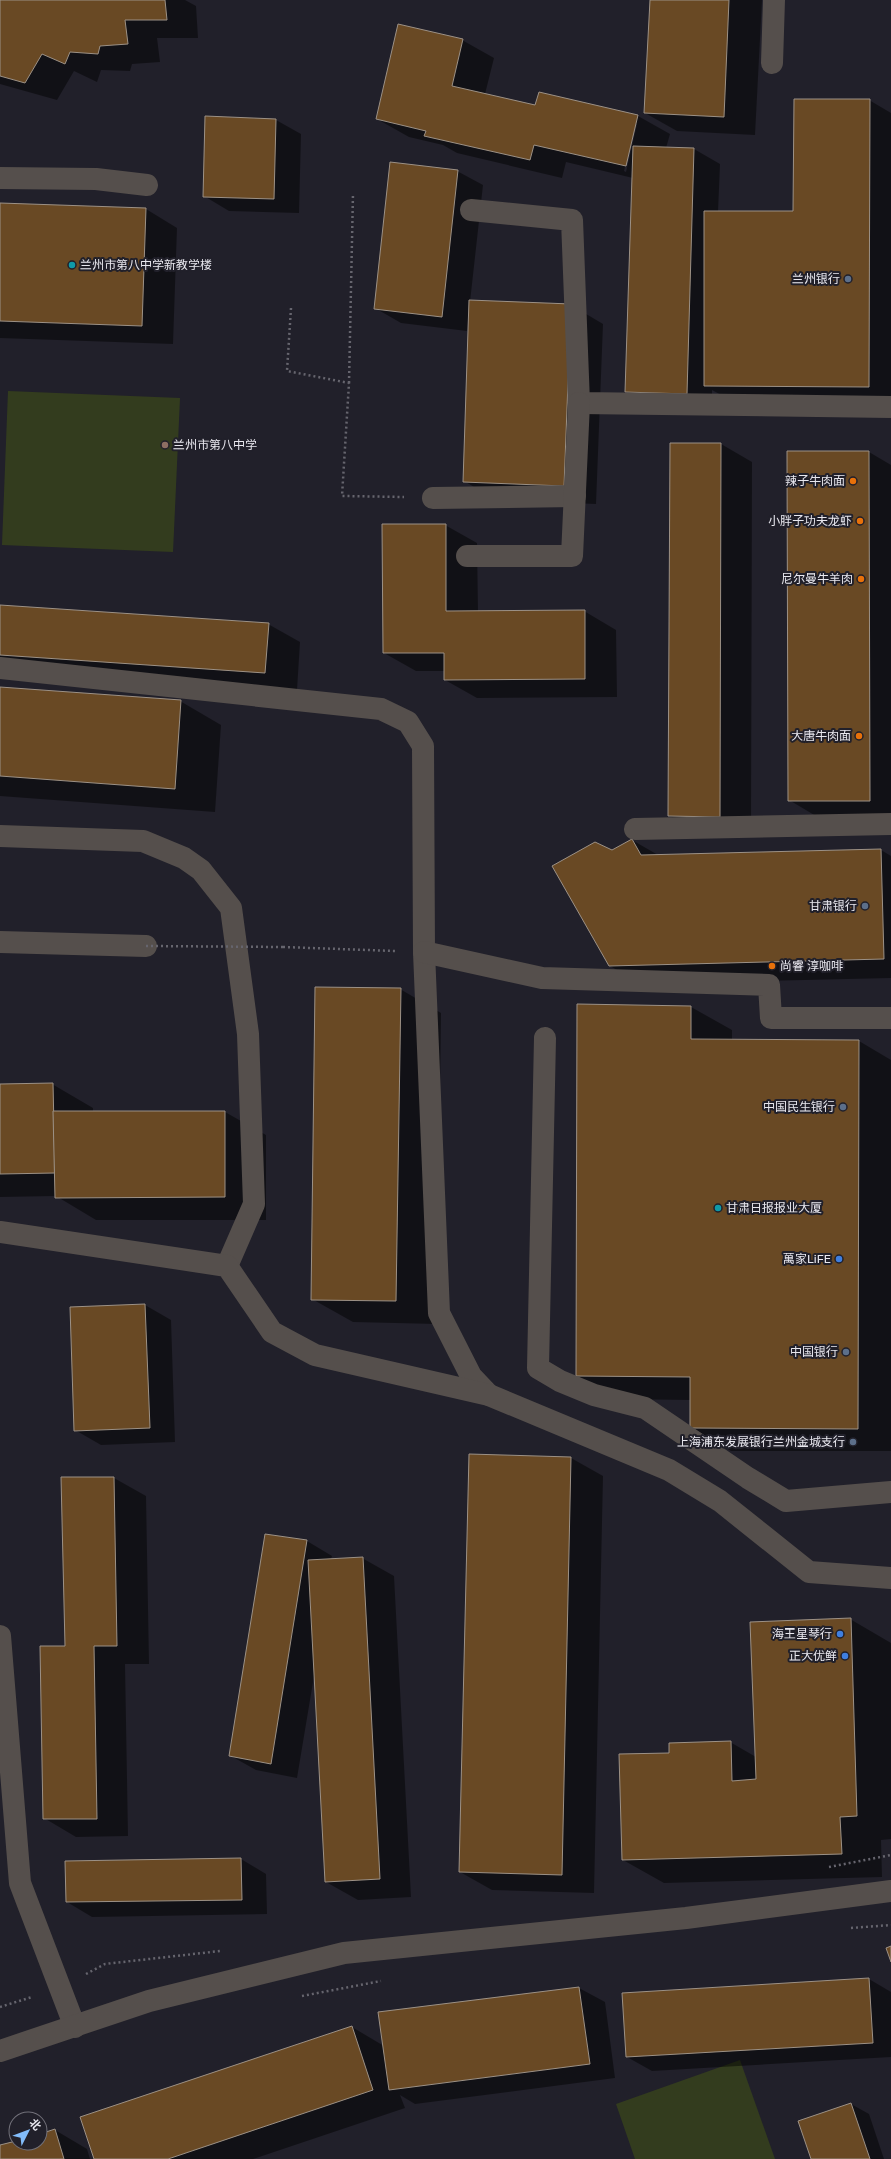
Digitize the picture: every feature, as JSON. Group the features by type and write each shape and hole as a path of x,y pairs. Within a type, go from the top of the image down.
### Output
{"street":[{"path":"772,63 774,0"},
{"path":"0,178 96,179 147,185"},
{"path":"467,556 572,556 579,403 572,220 471,210"},
{"path":"579,403 891,407"},
{"path":"433,498 575,496"},
{"path":"0,668 381,709 408,722 423,746 424,952 439,1313 471,1376 489,1394"},
{"path":"635,829 891,824"},
{"path":"0,836 143,841 184,858 201,870 231,908 248,1034 254,1204 227,1266"},
{"path":"0,942 146,946"},
{"path":"424,952 542,978 769,986 771,1018 891,1018"},
{"path":"545,1038 538,1368 560,1381 594,1395 645,1408 748,1478 786,1501 891,1492"},
{"path":"0,1232 227,1266 272,1332 315,1355 489,1394 669,1470 720,1501 809,1572 891,1578"},
{"path":"0,1636 20,1883 75,2027"},
{"path":"0,2051 149,2002 344,1953 686,1918 891,1891"}],"path":[{"path":"353,193 349,383 342,496 433,498"},
{"path":"291,308 287,371 349,383"},
{"path":"146,946 283,947 424,952"},
{"path":"847,1929 891,1925"},
{"path":"299,1997 385,1980"}],"green space":[{"path":"8,391 180,398 173,552 2,545"},
{"path":"740,2060 775,2159 635,2159 616,2104"}],"building":[{"path":"0,0 165,0 167,20 125,20 128,44 100,46 98,54 70,52 65,64 42,54 25,83 0,76"},
{"path":"650,0 729,0 724,117 644,113"},
{"path":"398,24 463,39 452,86 535,105 539,92 638,115 626,166 534,145 530,160 424,136 426,131 376,119"},
{"path":"794,99 870,99 869,387 704,386 704,211 793,211"},
{"path":"205,116 276,119 274,199 203,197"},
{"path":"633,146 694,148 687,394 625,392"},
{"path":"390,162 458,170 442,317 374,309"},
{"name":"兰州市第八中学新教学楼","path":"0,203 146,208 142,326 0,321"},
{"path":"469,300 571,304 564,486 463,482"},
{"path":"670,443 721,443 720,817 668,816"},
{"path":"787,451 869,451 870,801 788,801"},
{"path":"382,524 446,524 446,611 585,610 585,679 444,680 444,653 383,653"},
{"path":"0,605 269,623 265,673 0,655"},
{"path":"0,687 181,700 175,789 0,776"},
{"path":"632,839 641,855 881,849 884,959 609,966 552,866 595,842 612,850"},
{"path":"315,987 401,988 396,1301 311,1300"},
{"name":"甘肃日报报业大厦","path":"577,1004 691,1006 691,1039 859,1040 858,1429 690,1428 690,1377 576,1376"},
{"path":"53,1083 55,1173 0,1174 0,1084"},
{"path":"53,1111 225,1111 225,1197 55,1198"},
{"path":"145,1304 150,1428 74,1431 70,1307"},
{"path":"469,1454 571,1457 562,1875 459,1872"},
{"path":"61,1477 114,1477 117,1646 94,1646 97,1819 43,1819 40,1646 65,1646"},
{"path":"265,1534 307,1540 271,1764 229,1756"},
{"path":"363,1557 380,1879 325,1882 308,1560"},
{"path":"851,1618 857,1816 840,1817 842,1854 622,1860 619,1754 669,1753 669,1743 731,1741 732,1781 756,1779 750,1622"},
{"path":"241,1858 242,1900 66,1902 65,1861"},
{"path":"891,1946 891,1962 886,1948"},
{"path":"869,1978 873,2043 626,2057 622,1993"},
{"path":"579,1987 590,2064 389,2090 378,2012"},
{"path":"352,2026 373,2090 168,2159 94,2159 80,2117"},
{"path":"851,2103 870,2159 811,2159 798,2121"},
{"path":"55,2129 64,2159 0,2159 0,2145 8,2143 8,2151 48,2151 48,2131"}],"place":[{"name":"兰州市第八中学新教学楼","path":"72,265"},
{"name":"兰州银行","path":"848,279"},
{"name":"兰州市第八中学","path":"165,445"},
{"name":"辣子牛肉面","path":"853,481"},
{"name":"小胖子功夫龙虾","path":"860,521"},
{"name":"尼尔曼牛羊肉","path":"861,579"},
{"name":"大唐牛肉面","path":"859,736"},
{"name":"甘肃银行","path":"865,906"},
{"name":"尚睿 淳咖啡","path":"772,966"},
{"name":"中国民生银行","path":"843,1107"},
{"name":"甘肃日报报业大厦","path":"718,1208"},
{"name":"萬家LiFE","path":"839,1259"},
{"name":"中国银行","path":"846,1352"},
{"name":"上海浦东发展银行兰州金城支行","path":"853,1442"},
{"name":"海王星琴行","path":"840,1634"},
{"name":"正大优鲜","path":"845,1656"}]}
